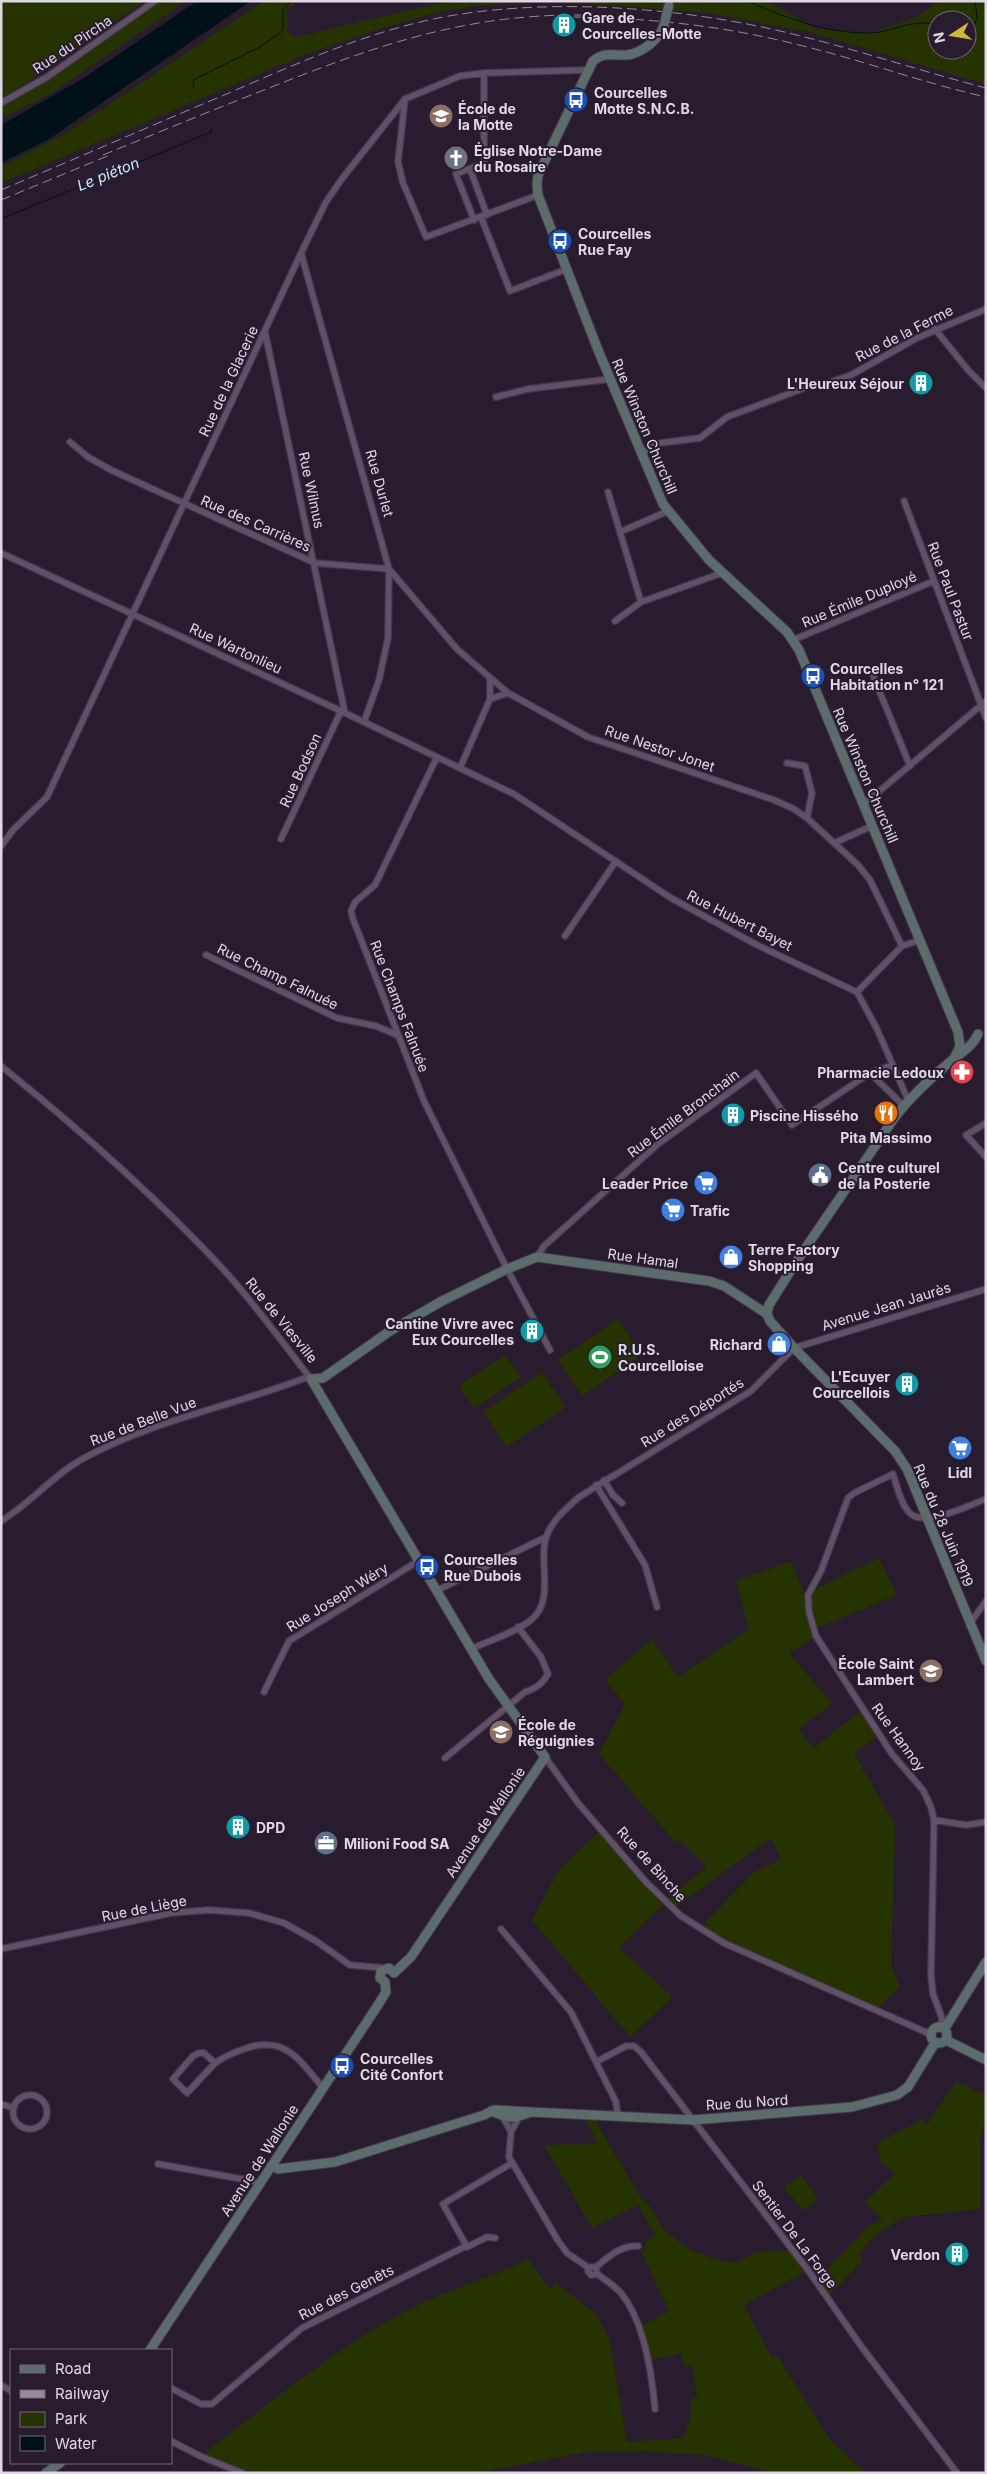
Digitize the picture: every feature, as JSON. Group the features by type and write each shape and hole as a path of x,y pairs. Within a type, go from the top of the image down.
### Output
{"street":[{"name":"Rue du Pircha","path":"1,104 47,77 155,1"},
{"name":"Rue Winston Churchill","path":"670,3 659,36 634,53 626,55 606,53 598,56 588,70 538,175 536,184 538,195 610,379 668,511 690,540 722,573 787,632 793,640 964,1043"},
{"name":"Rue de la Glacerie","path":"1,846 13,830 47,797 301,253 331,195 405,99 460,76 484,73 588,70"},
{"path":"474,220 456,174 484,163 484,73"},
{"path":"405,99 398,162 403,183 426,237 538,195"},
{"path":"470,169 510,291 567,269"},
{"name":"Rue Durlet","path":"301,253 389,569 388,638 379,680 364,722"},
{"name":"Rue de la Ferme","path":"641,453 660,443 700,438 727,417 807,386 844,377 935,329 986,309"},
{"path":"935,329 968,370 986,388"},
{"name":"Rue Wilmus","path":"264,332 315,563 343,712"},
{"path":"496,397 528,389 610,379"},
{"name":"Rue des Carrières","path":"70,442 88,457 111,470 315,563 389,569"},
{"path":"608,492 641,602"},
{"name":"Rue Paul Pastur","path":"904,501 934,581 984,703 986,718"},
{"path":"620,532 668,511"},
{"name":"Rue Wartonlieu","path":"1,553 460,768"},
{"path":"389,569 457,649 490,678 490,699 460,768"},
{"path":"615,621 641,602 722,573"},
{"name":"Rue Émile Duployé","path":"793,640 934,581"},
{"path":"872,673 910,766"},
{"name":"Rue Nestor Jonet","path":"490,678 508,694 588,737 774,800 794,809 807,818 858,865 870,880 902,946"},
{"path":"490,699 508,694"},
{"path":"863,805 984,703"},
{"name":"Rue Bodson","path":"281,839 343,712"},
{"name":"Rue Champs Falnuée","path":"437,757 375,885 361,895 351,911 397,1035 424,1101 507,1269"},
{"path":"787,763 805,766 812,793 807,818"},
{"name":"Rue Hubert Bayet","path":"460,768 514,794 671,898 748,941 857,992"},
{"path":"834,843 872,826"},
{"path":"565,936 616,861"},
{"path":"906,1103 877,1029 857,992 902,946 920,940"},
{"name":"Rue Champ Falnuée","path":"206,956 341,1020 376,1026 397,1035"},
{"path":"767,1314 769,1305 796,1262 906,1103 954,1059 963,1054 964,1043 975,1040 982,1032"},
{"path":"870,1073 892,1065"},
{"name":"Rue de Viesville","path":"1,1066 42,1099 183,1228 270,1324 311,1378 438,1590 471,1649"},
{"name":"Rue Émile Bronchain","path":"537,1257 544,1246 658,1144 756,1073 792,1125 870,1073"},
{"path":"870,1073 906,1103"},
{"path":"986,1122 966,1135 986,1157"},
{"name":"Rue Hamal","path":"311,1378 323,1378 390,1331 442,1301 507,1269 537,1257 709,1281 724,1286 767,1314"},
{"path":"507,1269 550,1350"},
{"name":"Avenue Jean Jaurès","path":"794,1348 986,1289"},
{"name":"Rue du 28 Juin 1919","path":"767,1314 770,1321 794,1348 895,1451 912,1479 986,1661"},
{"name":"Rue des Déportés","path":"546,1537 564,1510 604,1480 751,1391 794,1348"},
{"name":"Rue de Belle Vue","path":"1,1521 25,1504 54,1478 89,1456 189,1415 263,1394 305,1378 311,1378"},
{"name":"Rue Hannoy","path":"928,1518 913,1516 907,1511 893,1474 854,1493 848,1498 821,1571 808,1595 809,1612 816,1636 892,1754 923,1790 932,1807 934,1820 931,1975 933,1994 942,2018 943,2027"},
{"path":"604,1480 622,1503"},
{"path":"596,1486 645,1565 657,1607"},
{"path":"928,1518 986,1499"},
{"path":"438,1590 546,1537 544,1594 539,1611 531,1621 471,1649"},
{"name":"Rue Joseph Wéry","path":"264,1692 289,1641 420,1560"},
{"path":"970,1623 985,1604"},
{"path":"445,1758 525,1692 535,1689 545,1680 548,1674 541,1657 518,1628"},
{"name":"Rue de Binche","path":"471,1649 508,1706 578,1803 646,1882 689,1921 705,1933 932,2039"},
{"name":"Avenue de Wallonie","path":"383,1975 391,1981 394,1973 411,1957 545,1757"},
{"path":"934,1820 966,1826 986,1822"},
{"name":"Rue de Liège","path":"1,1950 170,1913 209,1910 249,1913 284,1923 316,1940 350,1965 370,1967 383,1975"},
{"path":"501,1929 572,2012 616,2102 618,2117"},
{"path":"943,2027 986,1962"},
{"path":"383,1975 391,1969 394,1973"},
{"name":"Avenue de Wallonie","path":"151,2349 386,1992 383,1975"},
{"path":"943,2027 936,2027 932,2039 946,2040 986,2060"},
{"path":"943,2027 947,2033 946,2040"},
{"name":"Rue du Nord","path":"511,2114 531,2112 693,2120 852,2107 897,2096 908,2087 920,2071 932,2039"},
{"path":"214,2063 204,2054 199,2053 193,2056 173,2079 187,2093 214,2063 232,2053 254,2046 277,2045 287,2049 300,2060 323,2088"},
{"name":"Sentier De La Forge","path":"596,2062 626,2046 634,2046 808,2270 861,2346 957,2473"},
{"path":"36,2096 46,2107 45,2118 38,2126 27,2128 15,2119 14,2108 22,2097 36,2096"},
{"path":"1,2104 14,2108"},
{"path":"272,2165 278,2170 335,2162 370,2153 491,2111 511,2114"},
{"path":"511,2114 509,2157 512,2163 557,2239 567,2252 593,2268"},
{"path":"511,2114 511,2132"},
{"path":"466,2246 443,2204 512,2163"},
{"path":"158,2164 253,2181 260,2185"},
{"name":"Rue des Genêts","path":"172,2389 201,2404 212,2404 302,2328 466,2246 487,2237 495,2238"},
{"path":"638,2246 631,2245 612,2254 588,2271 591,2275 597,2274 621,2292 638,2327 647,2352 655,2409"},
{"path":"172,2442 200,2456 242,2473"},
{"path":"46,2473 59,2464"}],"green space":[{"path":"1,1 145,1 1,100"},
{"path":"156,1 186,1 52,93 1,119 1,101 78,55"},
{"path":"264,1 298,1 287,10 287,31 295,37 449,1 541,1 474,6 439,12 379,29 302,56 1,183 1,167 68,132"},
{"path":"541,1 666,1 663,9"},
{"path":"674,1 767,1 816,29 869,33 916,18 938,1 986,1 986,84 809,32 707,13 672,10"},
{"name":"R.U.S. Courcelloise","path":"618,1319 642,1355 582,1396 558,1360"},
{"path":"505,1355 521,1377 474,1408 459,1386"},
{"path":"542,1372 566,1407 506,1447 483,1412"},
{"path":"879,1558 897,1595 817,1628 811,1600 814,1590"},
{"path":"791,1561 805,1595 815,1637 789,1653 832,1703 799,1729 813,1748 861,1711 877,1737 854,1753 895,1825 891,1966 900,1987 878,2008 739,1946 702,1926 754,1872 781,1859 771,1838 674,1908 666,1900 707,1867 680,1840 676,1843 599,1754 625,1704 605,1680 652,1639 678,1677 749,1629 736,1581"},
{"path":"601,1830 665,1903 619,1948 673,1997 630,2037 532,1920 559,1869"},
{"path":"956,2082 986,2095 986,2111 980,2141 980,2209 904,2217 877,2234 858,2254 863,2260 827,2298 815,2281 857,2239 867,2226 883,2220 865,2202 895,2173 881,2162 877,2143 923,2119 927,2124"},
{"path":"585,2118 595,2120 641,2198 650,2206 665,2231 689,2249 716,2260 736,2263 757,2252 794,2251 808,2270 744,2305 772,2358 777,2355 829,2438 865,2473 775,2473 704,2455 645,2451 587,2452 478,2473 242,2473 200,2456 305,2376 387,2322 416,2306 528,2259 550,2289 556,2283 597,2315 610,2341 627,2442 684,2438 691,2414 690,2398 697,2397 692,2365 684,2367 681,2353 648,2361 638,2327 669,2311 642,2253 647,2241 655,2235 638,2205 592,2228 544,2145 598,2144"},
{"path":"801,2175 818,2199 803,2211 784,2187"}],"water":[{"path":"197,1 251,1 46,141 1,163 1,125 82,79"}],"waterway":[{"name":"Le piéton","path":"194,87 193,80 260,47 281,32 283,30 283,10 291,1"},
{"path":"748,1 777,14 807,24 838,31 869,33 912,24 927,23"},
{"path":"975,1 976,10"},
{"name":"Le piéton","path":"1,219 211,132 211,127"}],"railway":[{"path":"1,190 280,71 358,40 411,24 474,12 547,7 622,8 731,21 796,35 986,88"},
{"path":"103,155 304,74 381,47 457,27 497,20 538,16 581,15"},
{"path":"574,17 659,21 771,38 986,97"},
{"path":"1,200 110,155"}],"place":[{"name":"Gare de Courcelles-Motte","path":"564,25"},
{"name":"Courcelles Motte S.N.C.B.","path":"576,100"},
{"name":"École de la Motte","path":"441,116"},
{"name":"Église Notre-Dame du Rosaire","path":"456,158"},
{"name":"Courcelles Rue Fay","path":"560,241"},
{"name":"L'Heureux Séjour","path":"921,383"},
{"name":"Courcelles Habitation n° 121","path":"813,676"},
{"name":"Pharmacie Ledoux","path":"962,1072"},
{"name":"Pita Massimo","path":"886,1113"},
{"name":"Piscine Hissého","path":"733,1115"},
{"name":"Centre culturel de la Posterie","path":"820,1175"},
{"name":"Leader Price","path":"706,1183"},
{"name":"Trafic","path":"673,1210"},
{"name":"Terre Factory Shopping","path":"731,1257"},
{"name":"Cantine Vivre avec Eux Courcelles","path":"532,1331"},
{"name":"Richard","path":"779,1344"},
{"name":"R.U.S. Courcelloise","path":"600,1357"},
{"name":"L'Ecuyer Courcellois","path":"907,1384"},
{"name":"Lidl","path":"960,1448"},
{"name":"Courcelles Rue Dubois","path":"427,1567"},
{"name":"École Saint Lambert","path":"931,1671"},
{"name":"École de Réguignies","path":"501,1732"},
{"name":"DPD","path":"238,1827"},
{"name":"Milioni Food SA","path":"326,1843"},
{"name":"Courcelles Cité Confort","path":"342,2066"},
{"name":"Verdon","path":"957,2254"}]}
